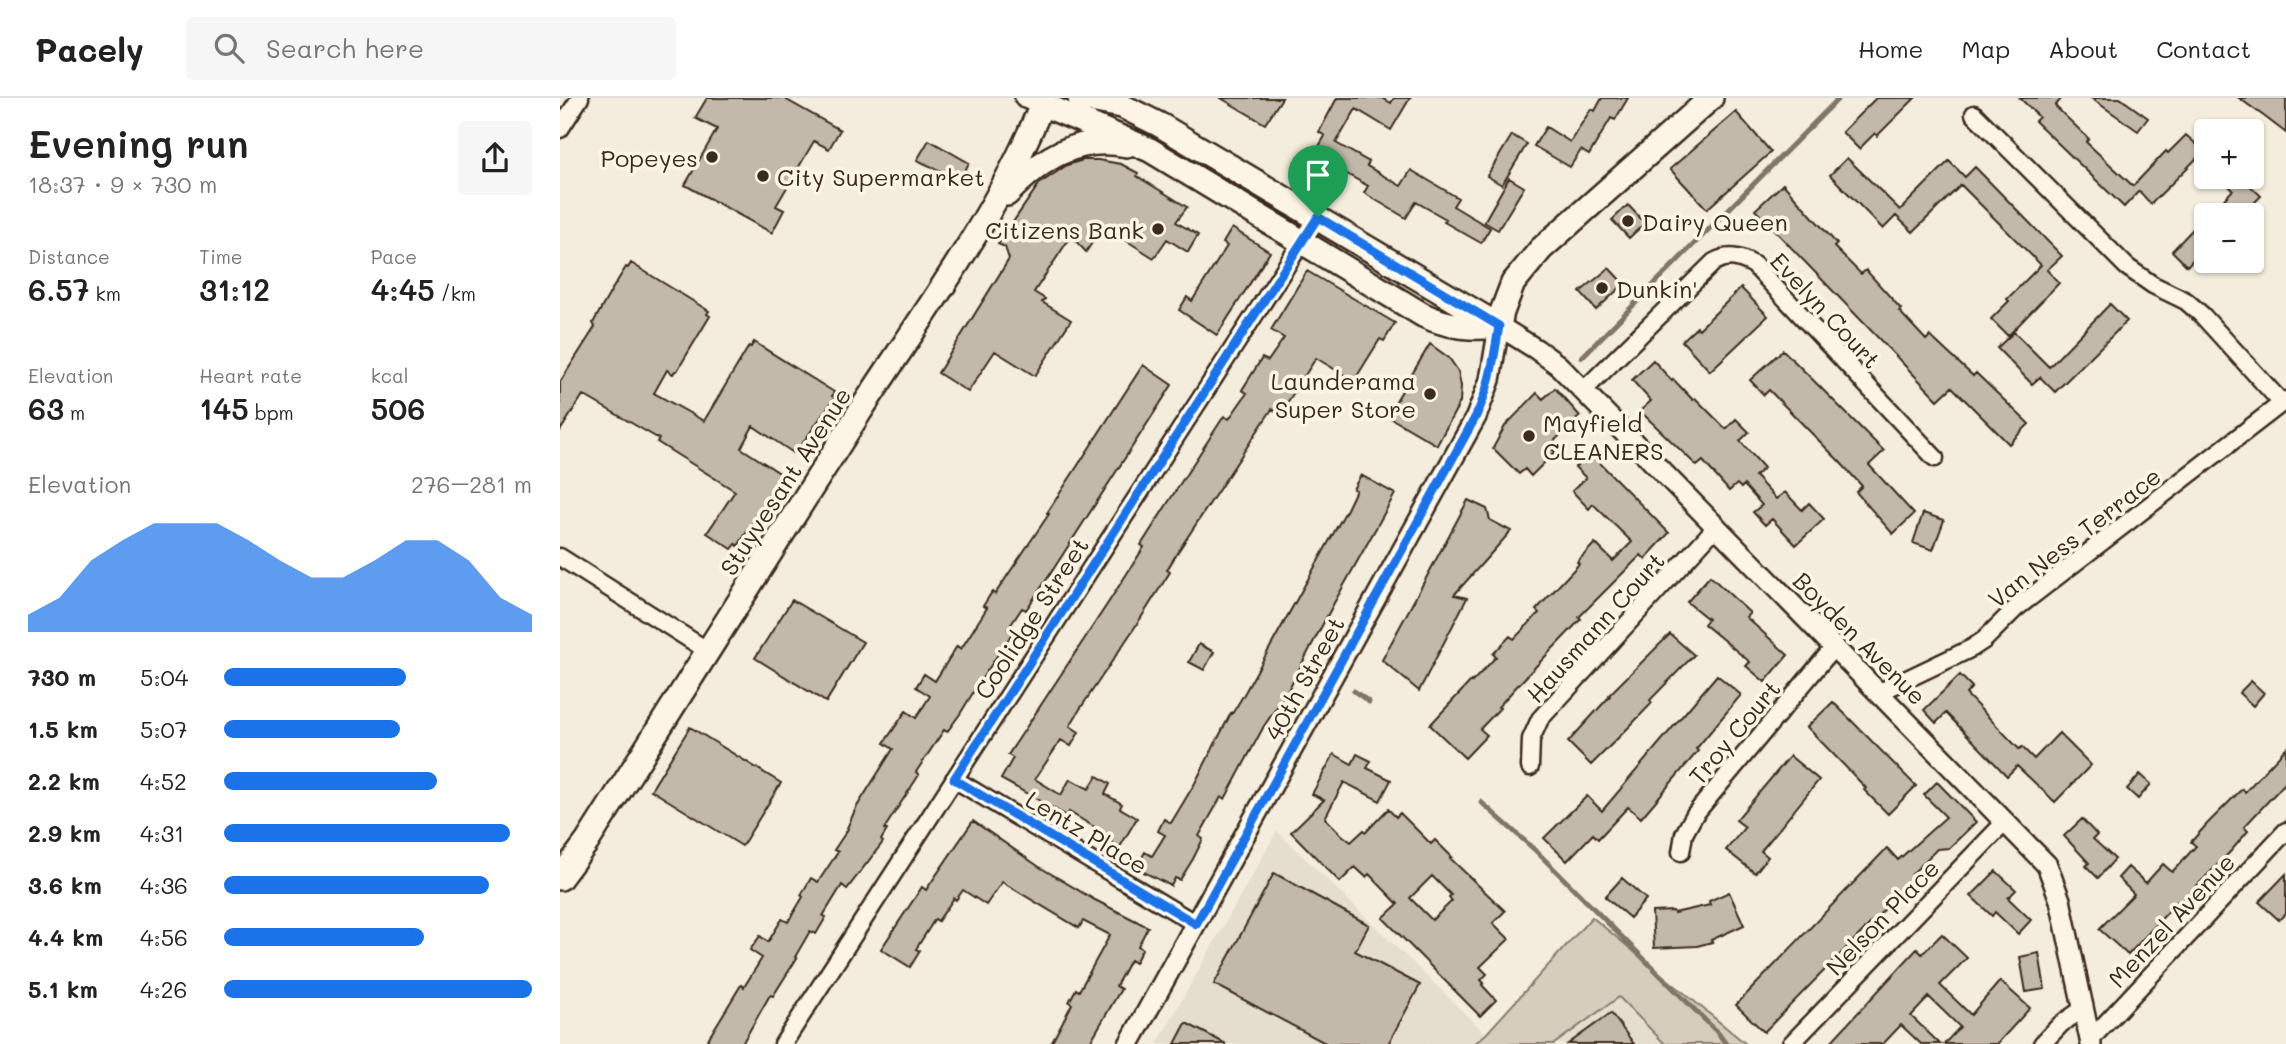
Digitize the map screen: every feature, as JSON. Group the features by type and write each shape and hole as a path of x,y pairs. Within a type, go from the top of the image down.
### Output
{"main road":[{"path":"1037,100 1078,98 1122,106 1141,114 1499,326"},
{"path":"1037,100 1150,150 1438,322 1470,328 1499,326"},
{"name":"Stuyvesant Avenue","path":"560,878 568,854 708,650 990,211 1024,148 1037,100"},
{"path":"1499,326 1513,283 1541,249 1707,100"},
{"path":"990,211 1037,165 1066,149 1116,143 1150,150"}],"street":[{"path":"560,129 565,110 580,98"},
{"path":"1974,114 2127,267 2153,285 2186,301 2202,314 2284,401"},
{"name":"Coolidge Street","path":"783,1044 1318,217"},
{"name":"Evelyn Court","path":"1583,391 1714,262 1733,256 1754,265 1935,458"},
{"name":"Boyden Avenue","path":"1499,326 1547,356 1583,391 2047,865 2055,883 2090,1042"},
{"name":"40th Street","path":"1129,1044 1476,416 1490,380 1499,326"},
{"name":"Van Ness Terrace","path":"1880,692 1972,648 2015,609 2284,401"},
{"name":"Hausmann Court","path":"1530,767 1531,739 1540,719 1716,527"},
{"path":"560,557 708,650"},
{"name":"Troy Court","path":"1681,852 1684,835 1695,814 1834,647"},
{"name":"Lentz Place","path":"954,779 1196,924"},
{"name":"Nelson Place","path":"1791,1044 2005,822"},
{"name":"Menzel Avenue","path":"2090,1042 2286,831"},
{"path":"2042,1044 2061,1024 2084,1008"}],"shaded area":[{"path":"1277,831 1486,1034 1474,1044 1157,1044"},
{"path":"1592,917 1746,1044 1665,1044 1619,997 1554,1044 1474,1044"},
{"path":"1619,997 1665,1044 1554,1044"}],"building":[{"name":"City Supermarket","path":"707,98 783,98 840,130 829,149 814,141 776,206 784,210 772,233 685,185 717,129 695,118"},
{"path":"1221,98 1282,98 1265,124"},
{"path":"1337,98 1382,98 1391,103 1394,98 1410,98 1391,130 1356,109 1336,143 1369,162 1367,166 1401,186 1411,170 1458,198 1453,206 1490,228 1481,243 1416,202 1406,218 1364,193 1368,186 1345,173 1342,177 1329,169 1333,163 1315,153 1325,136 1319,132"},
{"path":"1602,98 1628,98 1615,120 1611,118 1589,155 1581,150 1570,167 1534,146 1546,127 1570,142 1591,109 1595,111"},
{"path":"1876,98 1915,98 1877,136 1875,133 1859,149 1842,132"},
{"path":"2020,98 2062,98 2055,106 2089,139 2086,142 2133,186 2166,151 2168,153 2186,135 2194,142 2194,161 2151,204 2139,191 2124,207 2035,121 2039,117"},
{"path":"2091,98 2120,98 2148,118 2138,131"},
{"path":"2239,98 2286,98 2286,133 2265,117"},
{"path":"1736,112 1771,152 1707,209 1670,169"},
{"path":"1512,135 1527,144 1502,185 1487,176"},
{"path":"929,140 969,163 960,180 917,160"},
{"path":"1847,158 1900,210 1949,161 1965,177 1975,167 2062,256 2047,270 2059,283 2008,336 1991,319 2041,265 1961,185 1913,232 1896,216 1883,229 1830,175"},
{"path":"1083,160 1121,164 1138,173 1137,176 1187,207 1176,222 1198,235 1188,252 1167,239 1154,258 1103,226 1086,252 1071,236 1034,292 1045,299 1042,302 1071,320 1035,376 995,351 968,392 938,373 1009,259 1005,247 998,244 1039,184 1067,165"},
{"path":"1509,178 1524,187 1498,230 1484,222"},
{"path":"1783,184 1837,244 1834,247 1861,274 1866,270 1926,340 1930,336 1973,376 1976,373 2029,424 2009,444 1952,387 1938,400 1755,210"},
{"path":"2254,189 2261,196 2254,203 2221,203 2233,190"},
{"name":"Dairy Queen","path":"1628,205 1645,223 1629,238 1612,220"},
{"path":"1232,228 1270,252 1217,335 1179,310 1187,297 1192,301 1227,246 1223,243"},
{"path":"2194,228 2194,259 2187,266 2172,251"},
{"path":"631,263 709,311 707,314 710,316 677,371 673,374 667,370 654,393 704,421 754,342 834,392 832,396 835,397 795,454 753,426 741,448 781,474 738,546 736,544 732,549 707,533 735,491 657,442 659,439 583,395 560,431 560,382 595,327 593,323 611,291"},
{"name":"Dunkin'","path":"1609,268 1624,284 1596,310 1580,292"},
{"path":"1307,271 1395,323 1384,341 1380,339 1354,381 1316,358 1280,414 1272,409 1179,550 1167,570 1170,572 1080,709 1070,726 1079,732 1071,746 1061,740 1035,779 1061,795 1070,779 1089,789 1097,776 1110,784 1105,794 1122,804 1120,808 1137,818 1120,847 1106,839 1108,835 1069,812 1067,816 1001,779 1013,758 1008,755 1144,547 1141,545 1224,416 1229,419 1247,393 1242,390 1262,358 1268,361 1284,338 1271,330"},
{"path":"1741,288 1768,316 1710,371 1682,341 1697,327 1699,329"},
{"path":"2110,304 2127,321 2055,392 2040,377 2032,384 1997,348 2014,332 2049,367"},
{"name":"Launderama Super Store","path":"1430,344 1449,358 1458,371 1461,386 1460,402 1437,445 1387,416"},
{"path":"1783,350 1884,451 1869,465 1914,514 1893,534 1856,492 1862,486 1840,462 1769,390 1764,395 1750,380"},
{"path":"1653,360 1672,381 1673,379 1693,400 1695,398 1726,429 1736,419 1749,432 1740,441 1764,468 1755,476 1776,499 1785,492 1802,510 1809,503 1824,519 1796,545 1772,519 1765,525 1753,512 1762,505 1744,485 1741,488 1737,484 1729,491 1703,461 1697,466 1640,411 1651,401 1632,380"},
{"path":"1143,365 1172,385 1049,576 1026,610 1022,608 1008,629 1013,632 960,714 947,732 944,730 916,772 919,775 884,829 887,830 881,840 883,842 847,889 842,885 823,916 826,917 816,934 810,931 795,957 797,958 773,996 770,995 742,1044 705,1044 741,985 744,987 762,958 750,950 760,936 768,942 782,919 788,922 811,878 818,882 838,852 834,850 848,829 856,808 893,749 884,743 906,711 916,718 930,696 916,687 924,674 935,681 957,646 961,649 987,608 983,606 992,592 995,594 1049,514 1047,513"},
{"name":"Mayfield CLEANERS","path":"1555,388 1580,416 1549,446 1555,452 1531,476 1525,469 1519,474 1493,448 1505,426 1537,393 1543,399"},
{"path":"1590,453 1669,533 1645,559 1641,555 1579,617 1581,619 1480,729 1487,735 1465,758 1430,725 1496,657 1493,654 1510,636 1514,639 1539,613 1536,610 1595,543 1613,561 1632,542 1593,504 1589,509 1572,491 1586,478 1575,467"},
{"path":"1361,475 1395,494 1287,692 1264,726 1225,799 1221,797 1199,836 1203,839 1193,859 1180,880 1175,878 1171,886 1136,868 1145,852 1152,856 1165,835 1158,831 1164,819 1171,823 1195,783 1231,713 1347,509"},
{"path":"1468,500 1487,509 1490,520 1511,531 1454,595 1467,598 1419,691 1382,660"},
{"path":"1923,513 1944,520 1933,550 1913,543"},
{"path":"1710,576 1750,613 1746,617 1788,655 1765,682 1746,666 1750,662 1704,624 1708,619 1687,602"},
{"path":"792,600 863,642 826,702 755,658"},
{"path":"1670,634 1694,655 1650,700 1652,703 1591,765 1568,742 1609,695"},
{"path":"1199,644 1214,652 1204,670 1189,662"},
{"path":"1717,675 1741,695 1696,749 1698,751 1641,818 1628,807 1598,839 1593,834 1567,861 1544,838 1587,796 1602,811"},
{"path":"1960,675 1972,687 1966,694 2019,749 2022,747 2034,759 2059,733 2091,765 2055,802 2017,766 2007,776 1946,713 1936,723 1924,710"},
{"path":"2251,681 2264,693 2253,706 2239,693"},
{"path":"1833,702 1916,786 1888,814 1807,727"},
{"path":"690,727 781,783 742,846 651,790"},
{"path":"2286,748 2286,782 2244,827 2248,831 2231,851 2180,903 2178,901 2128,955 2099,929 2134,894 2118,878 2128,867 2146,883 2163,864 2172,872 2196,846 2191,842 2208,823 2242,789 2245,792"},
{"path":"1334,754 1352,764 1357,754 1371,761 1367,768 1391,780 1380,801 1344,782 1325,818 1351,842 1364,830 1366,832 1388,809 1396,817 1400,813 1431,844 1435,840 1505,911 1493,923 1509,939 1480,967 1487,974 1481,980 1484,983 1482,985 1496,1000 1480,1016 1383,918 1398,904 1369,874 1366,877 1355,867 1340,882 1291,832 1324,800 1312,794","holes":["1432,876 1451,895 1449,897 1452,901 1432,920 1410,898"]},
{"path":"1790,756 1819,780 1761,851 1768,857 1755,873 1726,850 1745,827 1736,820"},
{"path":"2140,774 2151,784 2138,799 2127,789"},
{"path":"1937,782 1976,822 1949,848 1937,849 1912,874 1916,877 1764,1032 1736,1005 1887,848 1898,860 1946,817 1924,795"},
{"path":"2082,819 2097,835 2093,839 2115,859 2098,878 2086,866 2089,863 2064,836"},
{"path":"973,821 1038,866 1148,927 1138,946 1142,949 1135,963 1130,960 1116,986 1121,989 1089,1044 1051,1044 1072,1004 1069,1002 1076,989 1079,991 1110,935 1083,921 1079,928 1002,882 986,905 963,890 956,900 954,898 938,921 935,919 916,949 920,951 910,967 881,949 922,887 926,890"},
{"path":"1996,871 2016,890 2008,898 2031,920 2018,934 1995,912 1992,916 1971,896"},
{"path":"1274,873 1369,925 1355,951 1420,985 1388,1044 1327,1044 1214,984"},
{"path":"2286,874 2286,913 2279,920 2259,902"},
{"path":"1622,878 1646,899 1630,918 1605,897"},
{"path":"1729,892 1744,925 1711,940 1712,942 1697,946 1654,948 1652,912 1674,913 1710,905 1709,901"},
{"path":"1942,934 1967,958 1940,985 1971,1015 2000,981 2030,1008 1997,1044 1944,1044 1960,1027 1929,997 1911,1016 1940,1044 1921,1044 1901,1025 1883,1044 1829,1044 1917,949 1922,954"},
{"path":"2039,953 2045,989 2026,992 2020,957"},
{"path":"1611,1013 1634,1044 1568,1044"},
{"path":"1186,1023 1226,1044 1175,1044"}],"waterway":[{"path":"1582,357 1839,98"},
{"path":"1354,691 1369,702"},
{"path":"1481,802 1536,851 1726,1044"}],"place":[{"name":"Popeyes","path":"712,157"},
{"name":"City Supermarket","path":"763,176"},
{"name":"Dairy Queen","path":"1628,221"},
{"name":"Citizens Bank","path":"1158,229"},
{"name":"Dunkin'","path":"1602,288"},
{"name":"Launderama Super Store","path":"1430,394"},
{"name":"Mayfield CLEANERS","path":"1529,436"}],"route":[{"path":"1318,217 1499,326 1494,359 1485,399 1196,924 954,779 1318,217"}]}
